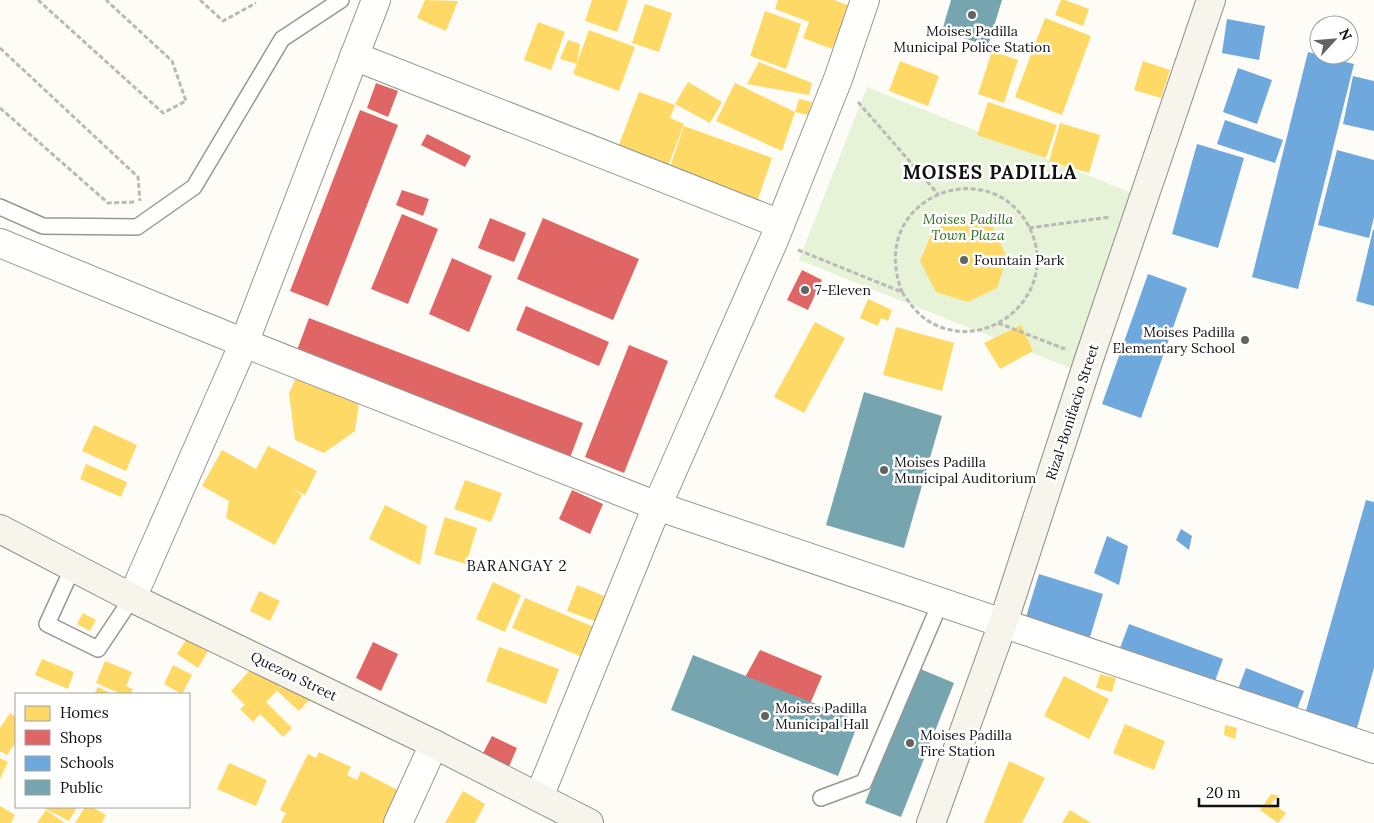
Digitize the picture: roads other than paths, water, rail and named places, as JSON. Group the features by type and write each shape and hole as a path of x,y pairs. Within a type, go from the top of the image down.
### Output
{"street":[{"path":"132,598 244,342 376,0"},
{"path":"540,797 657,506 777,232 838,79 865,0"},
{"name":"Rizal-Bonifacio Street","path":"931,823 1003,623 1089,359 1211,0"},
{"path":"354,56 777,232"},
{"path":"0,243 657,506 1374,749"},
{"name":"Quezon Street","path":"1,531 132,598 434,744 589,823"},
{"path":"398,823 434,744"}],"lane":[{"path":"0,207 43,226 136,227 194,187 282,39 341,0"},
{"path":"73,567 47,624 98,649 132,598"},
{"path":"821,798 864,782 941,601"}],"place":[{"name":"Moises Padilla Municipal Police Station","path":"972,15"},
{"name":"Fountain Park","path":"964,260"},
{"name":"7-Eleven","path":"805,290"},
{"name":"Moises Padilla Elementary School","path":"1245,340"},
{"name":"Moises Padilla Municipal Auditorium","path":"884,470"},
{"name":"Moises Padilla Municipal Hall","path":"765,716"},
{"name":"Moises Padilla Fire Station","path":"910,743"}],"district":[{"name":"MOISES PADILLA","path":"990,172"},
{"name":"BARANGAY 2","path":"517,565"}],"park label":[{"name":"Moises Padilla Town Plaza","path":"968,227"}]}
